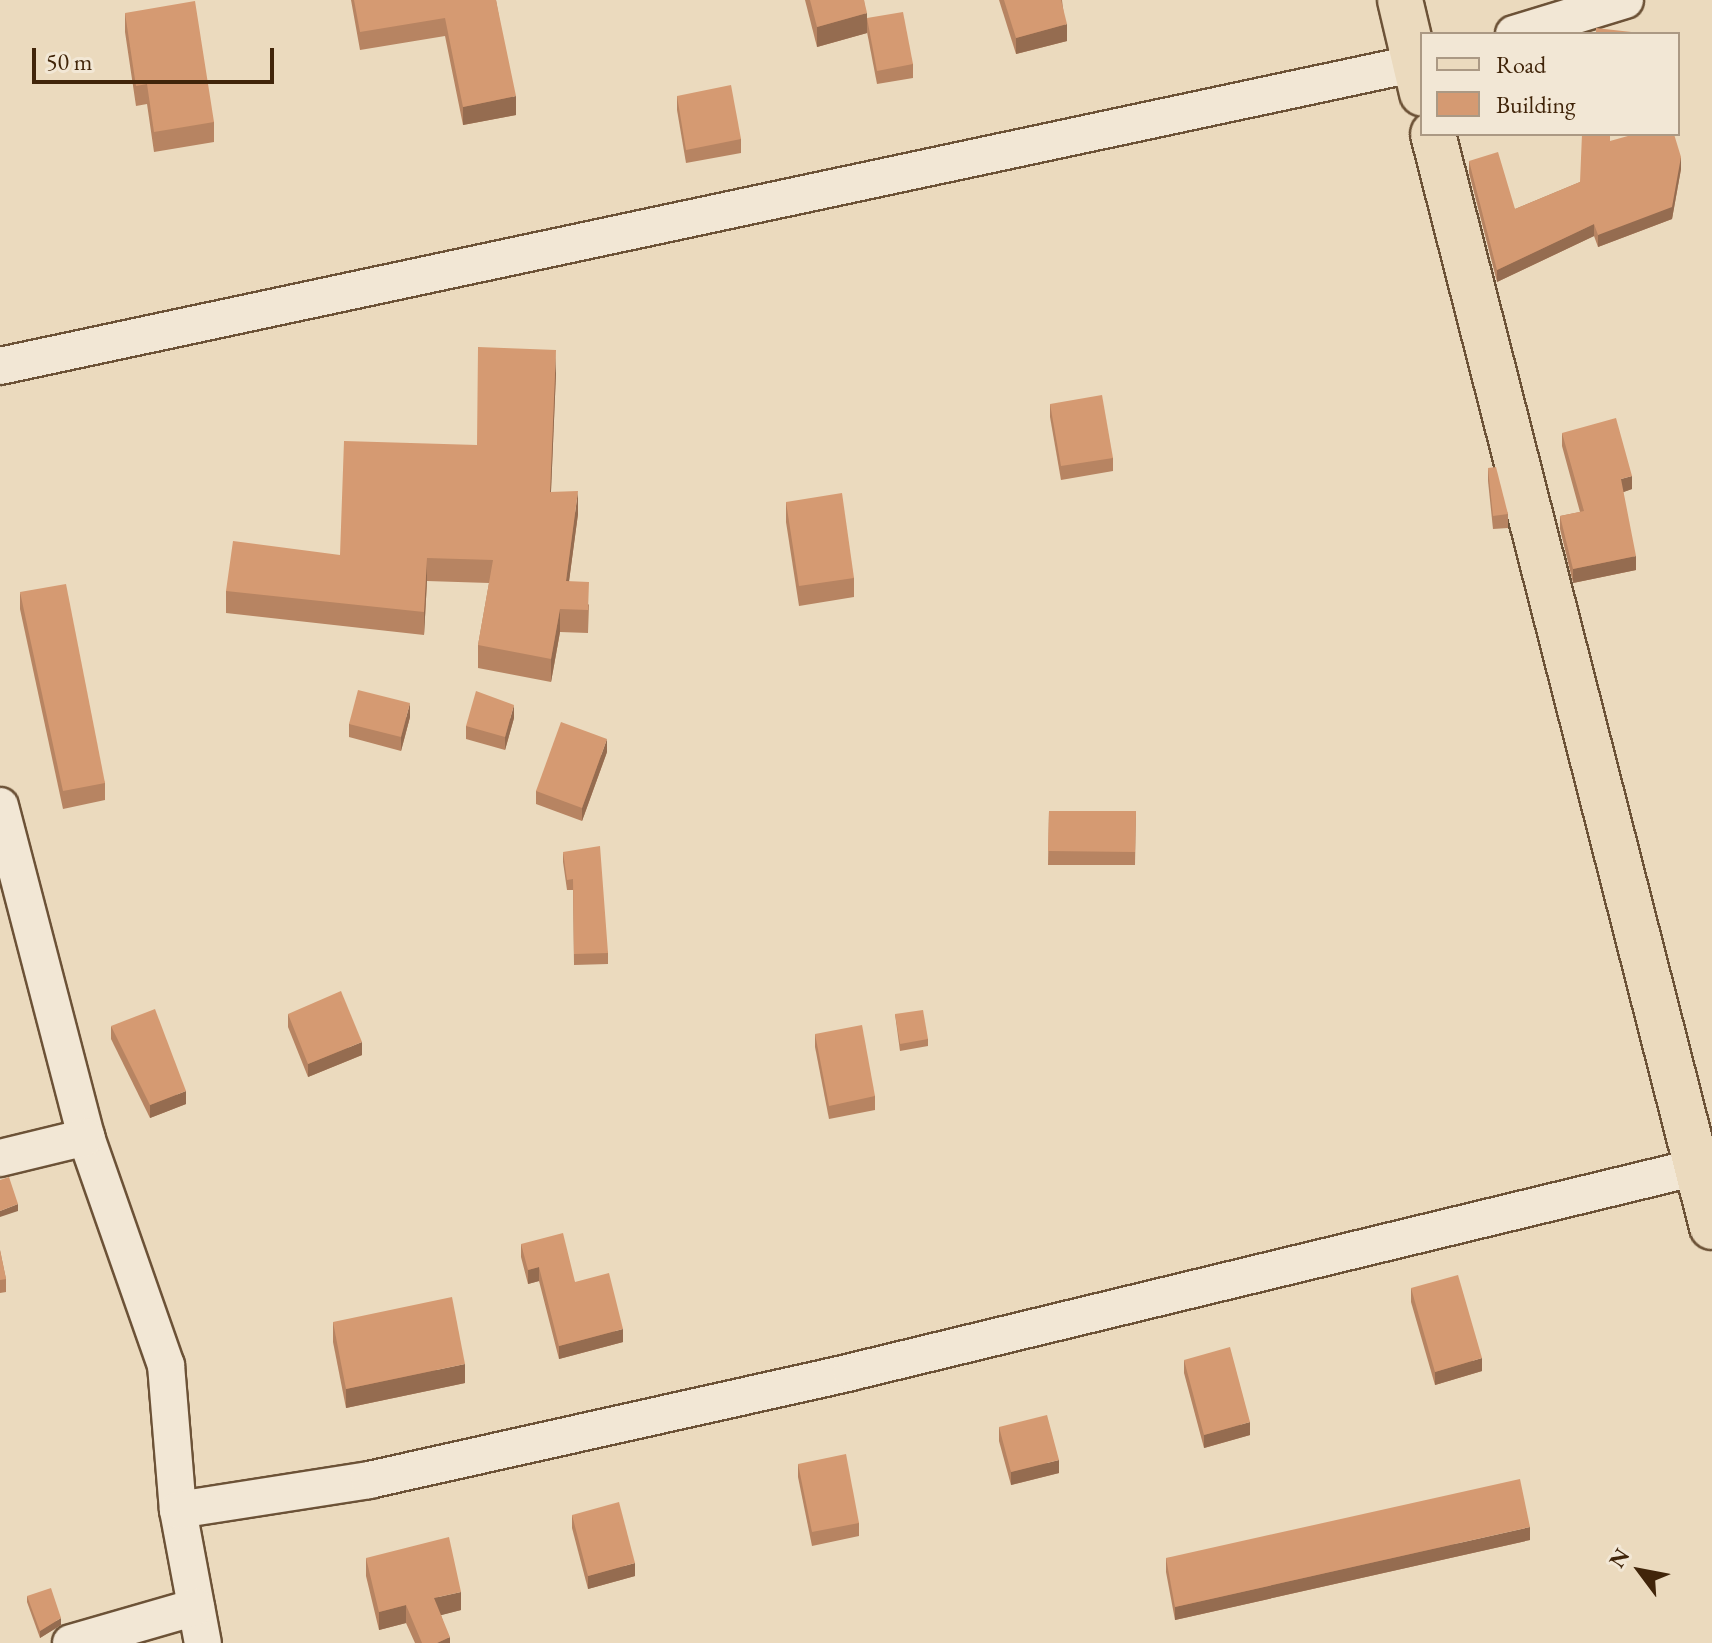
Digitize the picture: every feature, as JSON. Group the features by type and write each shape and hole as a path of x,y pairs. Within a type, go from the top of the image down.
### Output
{"main road":[{"path":"1400,0 1420,73"},
{"path":"1434,136 1712,1227"}],"street":[{"path":"1521,32 1625,0"},
{"path":"0,366 1420,73"},
{"path":"0,806 7,861 86,1137 166,1365 178,1510 203,1643"},
{"path":"0,1158 86,1137"},
{"path":"178,1510 369,1480 696,1407 1697,1167"},
{"path":"71,1643 196,1607"}],"building":[{"path":"354,0 496,0 516,96 463,107 445,18 360,32"},
{"path":"810,0 864,0 867,13 817,27"},
{"path":"1004,0 1061,0 1067,24 1016,38"},
{"path":"195,1 214,122 154,132 147,84 136,86 125,13"},
{"path":"903,12 913,64 877,71 867,18"},
{"path":"1596,28 1631,32 1596,32"},
{"path":"731,85 741,139 686,150 677,96"},
{"path":"1582,136 1610,136 1610,141 1628,136 1675,136 1681,157 1672,207 1598,235 1594,224 1497,270 1469,161 1498,152 1515,209 1580,182"},
{"path":"478,347 556,350 550,492 578,491 566,581 589,582 588,610 560,609 551,659 478,645 493,560 427,558 424,612 226,591 233,541 340,555 344,441 477,445"},
{"path":"1102,395 1113,458 1061,466 1050,404"},
{"path":"1616,418 1632,476 1621,479 1636,556 1573,569 1560,516 1584,511 1562,433"},
{"path":"1496,467 1508,514 1493,516 1488,468"},
{"path":"842,493 854,578 799,586 786,502"},
{"path":"66,584 105,783 63,791 20,592"},
{"path":"358,690 410,703 401,737 349,724"},
{"path":"476,691 514,705 505,737 466,726"},
{"path":"561,722 607,739 582,808 536,791"},
{"path":"1049,811 1136,811 1135,852 1048,851"},
{"path":"600,846 608,953 574,954 573,879 567,880 563,852"},
{"path":"341,991 362,1042 308,1064 288,1014"},
{"path":"155,1009 186,1091 150,1105 111,1026"},
{"path":"923,1010 928,1039 900,1044 895,1014"},
{"path":"862,1025 875,1096 829,1106 815,1034"},
{"path":"9,1177 18,1204 0,1211 0,1180"},
{"path":"563,1233 575,1282 609,1273 623,1329 559,1346 539,1267 528,1270 521,1244"},
{"path":"0,1250 6,1279 0,1280"},
{"path":"1458,1275 1482,1358 1435,1372 1411,1288"},
{"path":"452,1297 465,1364 346,1389 333,1322"},
{"path":"1230,1347 1250,1422 1204,1435 1184,1360"},
{"path":"1047,1415 1059,1460 1011,1472 999,1427"},
{"path":"846,1454 859,1523 812,1532 798,1464"},
{"path":"1520,1479 1530,1527 1175,1607 1166,1558"},
{"path":"619,1502 635,1563 588,1576 572,1515"},
{"path":"449,1537 461,1592 434,1598 450,1637 437,1643 422,1643 406,1605 379,1612 366,1558"},
{"path":"51,1588 61,1618 40,1631 27,1596"}]}
